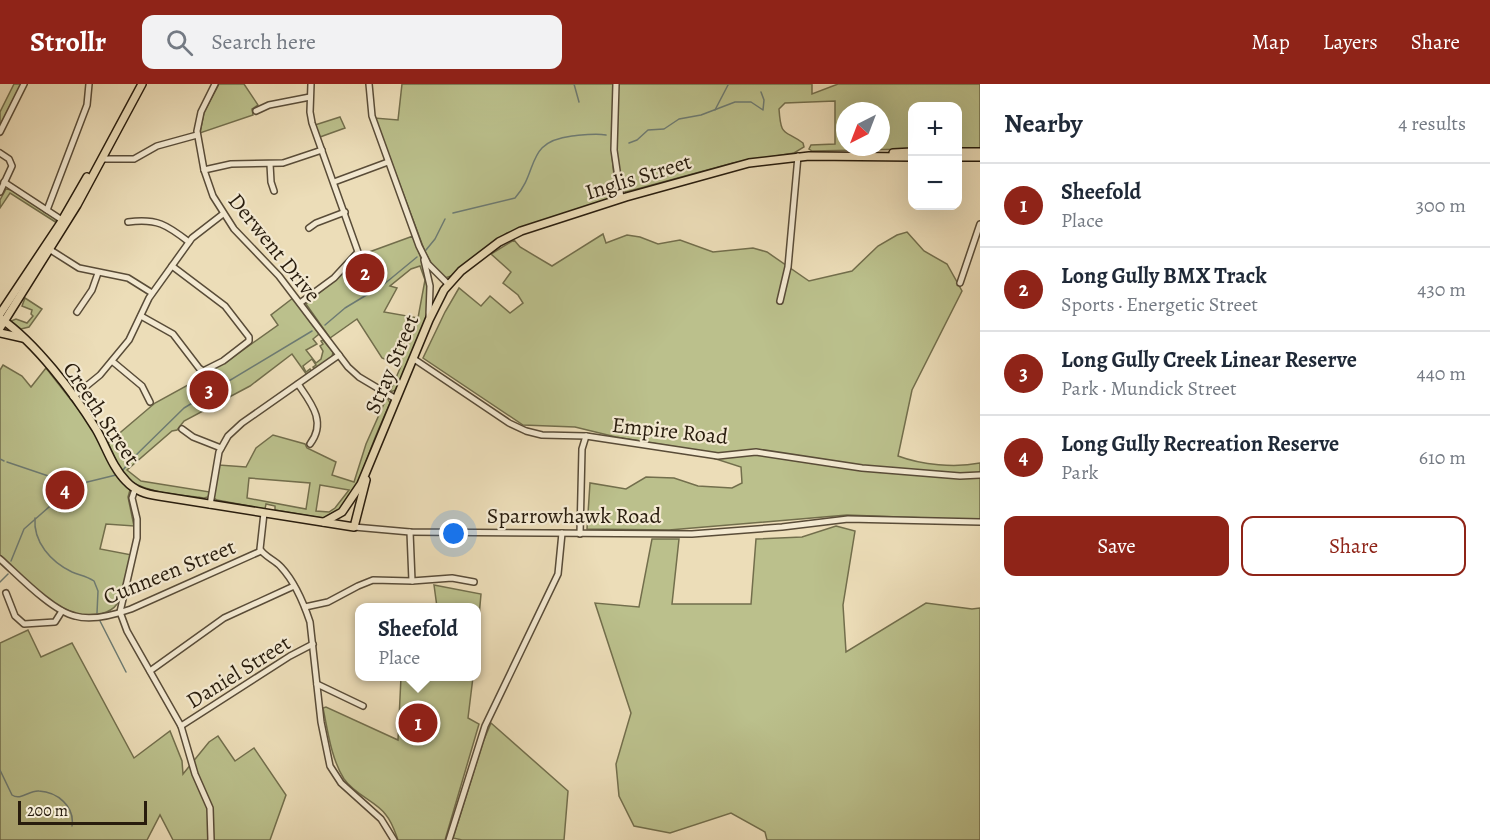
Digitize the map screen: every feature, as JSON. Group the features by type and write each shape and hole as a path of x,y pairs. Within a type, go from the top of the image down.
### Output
{"main road":[{"path":"1,320 64,221 142,84"},
{"name":"Inglis Street","path":"890,154 908,152"},
{"path":"962,152 980,152"},
{"name":"Inglis Street","path":"447,284 477,258 506,238 621,198 738,165 798,156 836,156"},
{"name":"Inglis Street","path":"858,156 908,157"},
{"path":"962,157 980,158"},
{"path":"1,320 50,249 64,221"},
{"name":"Stray Street","path":"324,522 337,516 348,505 361,484 429,320 447,284"},
{"name":"Creeth Street","path":"1,320 28,340 97,431 122,477 135,489"},
{"path":"0,333 13,334 28,340"},
{"name":"Stray Street","path":"349,526 371,460"},
{"name":"Sparrowhawk Road","path":"135,489 151,495 349,526"},
{"path":"348,505 349,526"}],"street":[{"path":"0,132 24,84"},
{"path":"47,210 87,105 89,84"},
{"name":"Derwent Drive","path":"215,84 201,112 197,135 204,170 213,196 223,214 238,234 279,276 339,355 359,377 396,399"},
{"path":"300,303 334,279 358,254 312,123 311,84"},
{"path":"369,84 372,116 422,253 430,286 429,320"},
{"path":"616,84 614,150 621,198"},
{"path":"256,111 269,105 310,97"},
{"path":"100,159 134,159 157,146 197,135"},
{"path":"204,170 231,164 270,164 290,161 322,150"},
{"path":"0,153 9,159 12,165 0,192"},
{"path":"780,301 788,267 798,156"},
{"path":"334,182 388,162"},
{"path":"270,164 274,191"},
{"path":"2,184 64,221"},
{"path":"309,228 318,222 345,212"},
{"path":"73,397 97,377 132,336 152,293 189,242 223,214"},
{"path":"128,222 157,221 170,227 189,242"},
{"path":"960,283 980,224"},
{"path":"50,249 79,268 128,278 152,293"},
{"path":"422,253 447,284"},
{"path":"141,316 171,332 202,371 223,361 249,340 225,306 172,266"},
{"path":"77,312 92,290 98,273"},
{"path":"210,505 221,448 225,440 235,429 339,355"},
{"name":"Empire Road","path":"414,359 509,423 526,431 549,435 586,436 723,456 756,452 862,468 960,476 980,475"},
{"path":"112,361 142,386 150,402"},
{"path":"298,384 318,419 316,433 310,444"},
{"path":"182,429 193,437 221,448"},
{"path":"580,534 582,449 586,436"},
{"name":"Creeth Street","path":"120,612 137,538 137,523 132,498 135,489"},
{"path":"264,513 261,551 280,565 305,607 313,644 324,740 330,766 341,783 381,819 393,840"},
{"name":"Sparrowhawk Road","path":"349,526 410,532 580,534 721,533 848,519 980,522"},
{"path":"410,532 412,581"},
{"path":"449,840 485,726 558,574 562,533"},
{"name":"Cunneen Street","path":"0,558 62,611 85,618 120,612 261,551"},
{"path":"305,607 328,602 369,581 452,578 474,582"},
{"path":"150,671 224,618 294,586"},
{"path":"6,593 15,616 24,624 55,622 62,611"},
{"path":"120,612 127,631 181,726 195,774 210,808 211,840"},
{"name":"Daniel Street","path":"181,726 290,656 313,644"},
{"path":"317,684 363,706"}],"green space":[{"path":"14,84 21,84 0,126 0,112"},
{"path":"219,84 244,84 258,105 252,109 253,115 200,133 204,112"},
{"path":"402,84 613,84 612,154 615,188 613,194 606,200 507,233 451,276 445,278 434,268 425,252 375,118 398,120"},
{"path":"618,84 812,84 812,94 838,84 980,84 980,149 962,149 962,102 908,102 908,149 890,149 890,102 836,102 836,151 812,151 809,149 811,145 835,144 835,101 785,103 779,109 782,129 803,143 804,147 794,153 733,163 626,192 621,188 617,153"},
{"path":"340,117 345,128 320,137 315,125"},
{"path":"6,189 12,190 55,218 57,223 10,193 0,208 0,200"},
{"path":"907,232 924,251 947,264 962,291 912,390 898,456 939,465 980,463 980,520 847,515 669,530 587,529 590,483 626,489 646,477 674,478 698,486 732,488 742,483 741,467 682,448 616,437 575,427 523,425 423,358 459,288 481,306 490,296 510,313 523,303 518,295 503,283 511,272 491,254 514,240 520,247 552,266 603,234 606,243 627,235 658,244 680,240 713,252 753,248 767,252 809,281 852,271 878,246"},
{"path":"413,236 428,282 429,301 423,327 396,390 390,392 401,366 382,358 357,319 330,338 306,304 361,255","holes":["420,266 425,280 418,318 384,312 397,288 390,286 411,269"]},
{"path":"25,298 42,309 29,327 21,329 11,321 16,319 27,323 33,316 32,310 22,306"},
{"path":"293,298 319,334 313,339 317,344 306,350 316,363 321,359 323,351 320,346 323,340 333,352 332,357 315,369 313,367 316,365 312,359 303,366 306,372 310,369 311,371 307,375 292,354 250,386 184,421 177,430 172,431 127,470 141,481 210,492 208,497 185,496 151,490 141,487 126,477 108,443 155,403 199,379 201,374 226,362 278,325 271,315"},
{"path":"3,365 22,376 31,387 46,368 93,428 122,482 130,490 128,497 134,526 106,524 100,549 132,555 120,600 108,612 87,615 59,606 33,587 0,555 0,370"},
{"path":"387,397 390,403 361,476 349,500 332,515 322,518 275,510 275,506 266,504 265,509 214,498 219,465 246,467 256,448 273,435 305,444 307,448 336,462 332,475 354,482 366,444","holes":["249,478 310,483 306,509 247,498","320,485 349,490 329,512 316,511"]},
{"path":"836,526 855,531 843,605 846,652 926,603 980,608 980,840 767,840 765,832 731,813 670,833 634,826 619,796 616,764 631,713 595,603 639,607 652,539 679,539 672,604 751,604 756,539 802,537"},
{"path":"434,585 481,594 480,603 436,603"},
{"path":"28,630 41,657 72,643 134,758 170,731 182,761 183,774 209,742 218,736 235,761 254,748 286,795 270,840 173,840 160,815 147,840 0,840 0,643"},
{"path":"401,681 473,681 468,718 479,724 445,840 398,840 390,821 382,810 354,790 344,779 330,745 323,708 326,707 398,740"},
{"path":"491,723 568,791 564,840 462,840 453,838"}],"waterway":[{"path":"574,84 579,102"},
{"path":"715,110 728,85"},
{"path":"629,143 637,140 648,130 664,129 679,119 701,115 735,102 751,102 763,110 764,100 761,92"},
{"path":"453,213 515,198 523,188 539,151 546,144 572,136 606,135"},
{"path":"426,250 435,239 445,219"},
{"path":"325,325 345,308 383,285 417,257"},
{"path":"123,470 184,408 312,331"},
{"path":"0,459 4,461"},
{"path":"7,462 75,485 116,475"},
{"path":"11,561 24,529 74,485"},
{"path":"35,518 40,543 51,557 64,568 94,581 98,591 97,613"},
{"path":"0,582 8,574"},
{"path":"100,621 126,672"},
{"path":"0,770 15,797 39,791 58,797 71,812 72,826"}],"place":[{"name":"Long Gully BMX Track","path":"365,273"},
{"name":"Long Gully Creek Linear Reserve","path":"209,390"},
{"name":"Long Gully Recreation Reserve","path":"65,490"},
{"name":"Sheefold","path":"418,723"}]}
